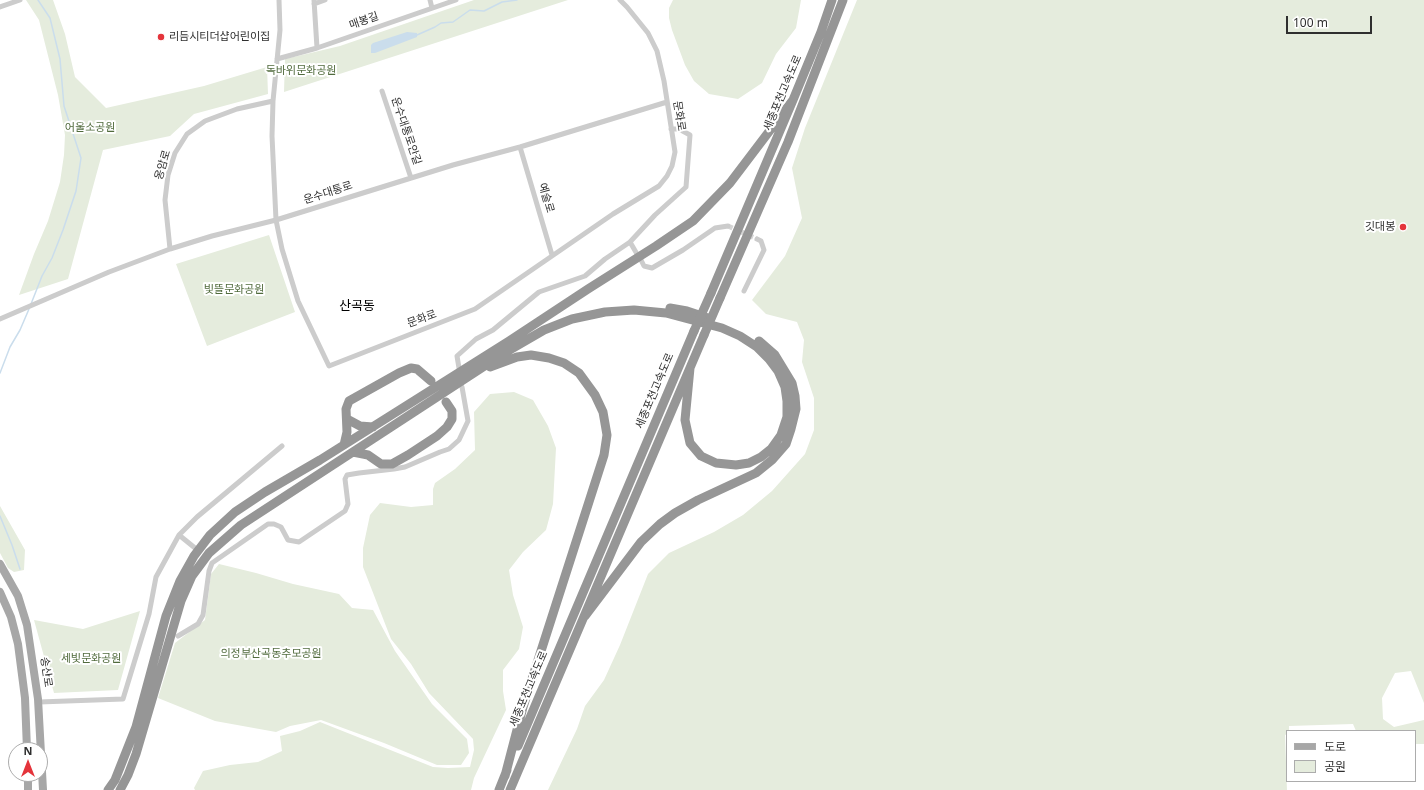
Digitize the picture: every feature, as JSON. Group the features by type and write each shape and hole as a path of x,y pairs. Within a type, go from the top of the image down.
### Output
{"highway":[{"name":"세종포천고속도로","path":"499,790 793,100 821,32 832,0"},
{"name":"세종포천고속도로","path":"510,790 788,142 843,0"},
{"path":"108,790 115,780 136,727 166,616 180,580 194,556 210,535 235,512 265,492 344,445 509,341 692,221 730,183 793,100"},
{"path":"509,341 561,317 589,309 638,305 657,306 687,311 732,325 761,342 775,355 792,383 796,409 791,429 786,444 772,460 756,473 698,500 675,513 660,524 641,542 585,616"},
{"path":"120,790 133,761 181,601 192,576 209,553 241,525 506,352 544,330 572,319 605,312 634,310 666,313 722,328 757,346 769,359 781,376 785,387 787,401 787,417 781,435 771,449 761,457 749,463 736,465 716,463 700,456 690,443 685,420 690,368"},
{"path":"468,376 499,363 531,355 549,358 564,363 579,374 595,395 603,412 607,435 604,455 523,706 505,776"},
{"path":"344,445 347,432 346,409 349,401 399,373 411,368 417,369 431,381"},
{"path":"353,452 368,456 381,464 392,464 437,436 447,427 452,419 452,411 446,402"},
{"path":"347,419 360,426 373,427"},
{"path":"374,438 371,450 374,460"}],"main road":[{"name":"송산로","path":"0,564 18,596 27,625 38,702 43,790"},
{"path":"1,595 10,617 18,644 25,698 27,742"}],"street":[{"path":"0,7 20,0"},
{"name":"문화로","path":"279,0 280,30 272,101 276,220 282,249 298,301 329,366 475,310 552,255 613,214 659,186 667,176 672,166 675,152 657,50 648,33 620,0"},
{"path":"317,48 314,2 325,0"},
{"path":"430,0 432,8"},
{"name":"매봉길","path":"277,59 317,48 456,0"},
{"name":"운수대통로안길","path":"382,91 411,178"},
{"name":"옹암로","path":"170,250 165,200 168,175 175,153 187,134 205,121 238,109 272,101"},
{"name":"운수대통로","path":"0,319 110,272 212,236 276,220 411,178 520,147 667,102"},
{"path":"459,368 457,356 476,339 493,330 538,292 585,276 605,259 630,242 655,215 686,187 690,135 679,129 671,129"},
{"name":"예술로","path":"520,147 552,255"},
{"path":"641,260 644,266 652,268 683,250 715,228 728,226"},
{"path":"744,291 764,250 761,241 757,239"},
{"path":"630,242 637,254"},
{"path":"178,636 198,624 203,615 210,562 268,524 274,524 281,527 288,540 299,542 345,511 348,504 345,479 347,475 359,472 405,467 449,449 459,440 468,421 462,387"},
{"path":"38,702 123,699 149,614 156,577 179,535 197,517 282,446"},
{"path":"179,535 195,548"}],"green space":[{"name":"어울소공원","path":"26,0 53,0 65,34 75,77 106,108 204,86 267,67 268,94 194,114 170,136 103,150 68,279 19,295 48,221 60,182 65,135 58,95 39,20"},
{"name":"독바위문화공원","path":"474,0 568,0 284,92 285,59 340,46"},
{"path":"673,0 801,0 796,28 776,54 762,83 738,99 709,94 694,81 685,65 672,30 669,18 669,8"},
{"path":"857,0 1424,0 1424,703 1411,671 1395,673 1382,698 1383,719 1394,727 1424,720 1424,744 1416,744 1416,730 1356,730 1353,724 1289,726 1289,730 1286,730 1285,735 1287,790 548,790 577,729 585,706 604,680 620,645 648,574 669,553 714,532 743,515 772,491 805,454 814,430 814,398 802,362 804,340 797,322 766,314 752,300 785,256 802,218 792,168 805,128"},
{"name":"빛뜰문화공원","path":"269,235 295,312 207,346 176,264"},
{"path":"514,392 533,400 548,426 556,448 553,504 546,530 523,552 509,570 513,595 523,627 519,649 503,670 503,691 506,710 474,778 471,790 195,790 194,788 203,771 230,765 258,762 282,751 280,736 300,731 320,722 433,767 470,767 474,750 473,739 429,693 411,664 391,639 363,567 363,548 370,515 380,503 411,507 433,505 433,489 435,483 455,469 475,450 474,412 490,394"},
{"path":"0,506 25,550 24,570 14,572 8,568 0,553"},
{"name":"의정부산곡동추모공원","path":"219,564 293,584 339,594 352,608 373,610 395,651 432,704 467,739 469,753 461,765 437,765 384,743 321,720 290,726 276,732 215,721 158,698 175,643 205,620 211,574"},
{"name":"세빛문화공원","path":"140,611 118,690 54,693 34,620 83,629"}],"water":[{"path":"407,32 417,33 417,37 375,53 371,53 371,45 373,43"}],"waterway":[{"path":"31,304 63,230 76,191 81,158 64,106 60,59 50,18 38,0"},
{"path":"417,35 441,23 453,22 470,10 484,11 502,2 517,0"},
{"path":"0,373 10,347 20,330 29,309"},
{"path":"0,516 20,569"}],"tunnel":[{"path":"728,226 757,239"}],"place":[{"name":"리듬시티더샵어린이집","path":"161,37"},
{"name":"깃대봉","path":"1403,227"}],"district":[{"name":"산곡동","path":"357,306"}]}
